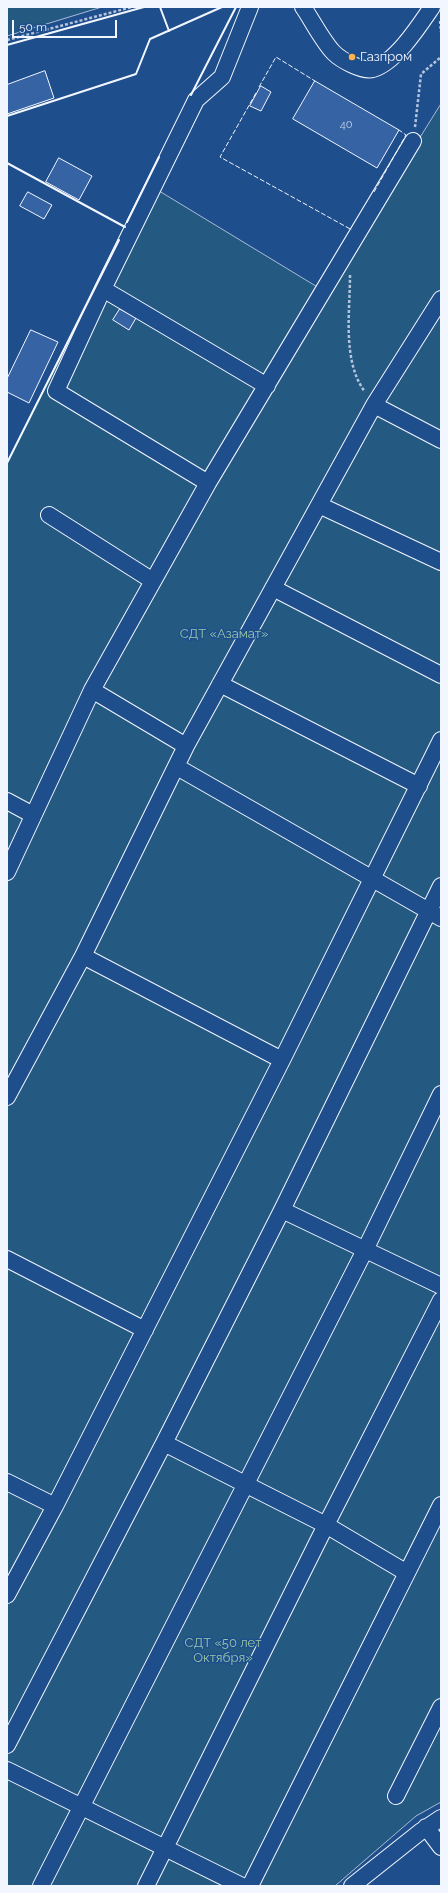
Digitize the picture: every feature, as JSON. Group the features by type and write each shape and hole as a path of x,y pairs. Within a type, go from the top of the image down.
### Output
{"street":[{"path":"208,483 56,391 103,289 196,100 222,77 250,7"},
{"path":"303,7 334,53 352,65 372,69 388,62 421,23 432,7"},
{"path":"7,872 92,690 208,483 413,141"},
{"path":"103,289 267,386"},
{"path":"7,1097 83,956 177,768 186,746 374,405 441,299"},
{"path":"374,405 441,440"},
{"path":"319,505 441,562"},
{"path":"49,515 153,581"},
{"path":"273,588 441,676"},
{"path":"220,684 419,786"},
{"path":"92,690 186,746"},
{"path":"7,1595 55,1506 145,1330 282,1060 441,740"},
{"path":"177,768 434,915"},
{"path":"7,801 34,815"},
{"path":"7,1745 164,1443 434,915 441,886"},
{"path":"83,956 282,1060"},
{"path":"42,1886 365,1250 441,1094"},
{"path":"282,1210 441,1286"},
{"path":"7,1259 145,1330"},
{"path":"146,1886 326,1525 441,1300"},
{"path":"164,1443 326,1525 407,1573"},
{"path":"7,1482 55,1506"},
{"path":"250,1886 441,1505"},
{"path":"396,1796 441,1707"},
{"path":"7,1770 242,1886"},
{"path":"352,1886 441,1818"},
{"path":"426,1828 441,1847"}],"path":[{"path":"7,40 132,7"},
{"path":"413,141 422,74 441,57"},
{"path":"350,270 349,350 360,386 374,405"}],"green space":[{"path":"7,7 102,7 7,36"},
{"path":"441,104 441,1802 416,1816 335,1886 7,1886 7,463 146,183 324,291"}],"building":[{"path":"45,71 54,98 7,114 7,85"},
{"path":"315,81 399,130 377,168 293,119"},
{"path":"261,86 271,92 261,111 250,106"},
{"path":"59,158 92,176 79,200 46,182"},
{"path":"28,192 52,205 44,219 20,206"},
{"path":"120,309 136,318 129,330 113,320"},
{"path":"31,330 58,342 29,403 7,392 7,379"}],"fence":[{"path":"259,87 276,57 315,81"},
{"path":"256,93 220,157 352,230"},
{"path":"374,192 406,135 399,130"}],"wall":[{"path":"7,45 144,7"},
{"path":"160,7 169,31"},
{"path":"7,116 136,74 150,39 222,7"},
{"path":"191,95 236,7"},
{"path":"127,222 159,157"},
{"path":"7,163 125,227"},
{"path":"7,463 119,240"}],"place":[{"name":"Газпром","path":"352,57"}],"park label":[{"name":"СДТ «Азамат»","path":"224,634"},
{"name":"СДТ «50 лет Октября»","path":"223,1650"}]}
